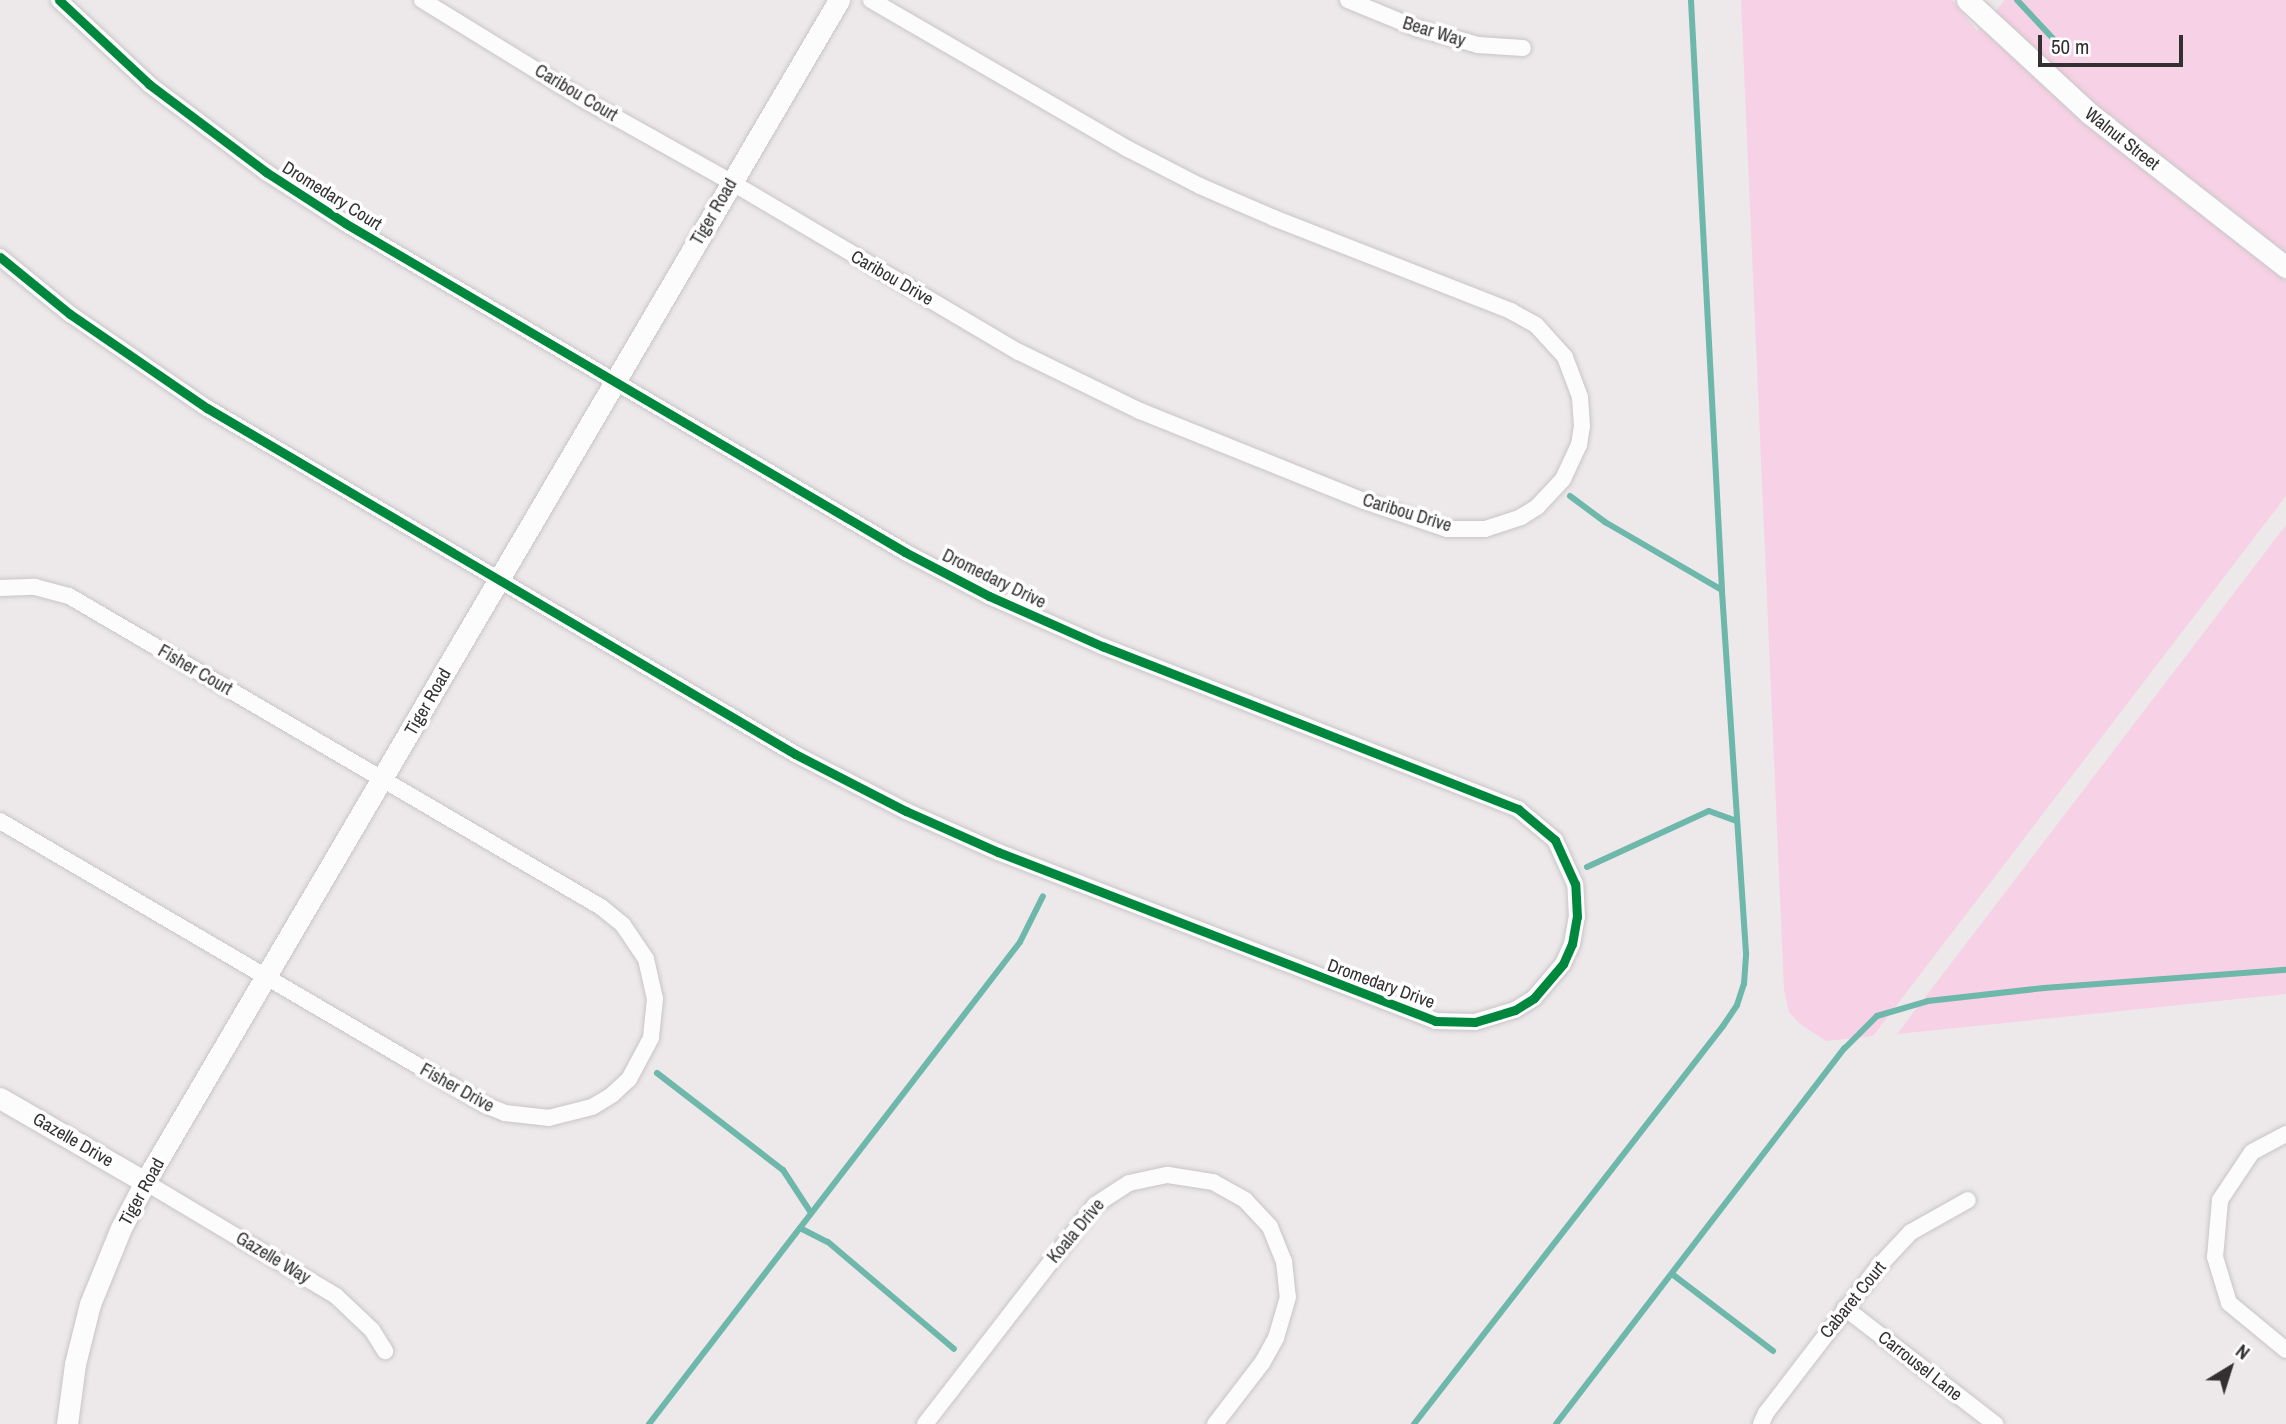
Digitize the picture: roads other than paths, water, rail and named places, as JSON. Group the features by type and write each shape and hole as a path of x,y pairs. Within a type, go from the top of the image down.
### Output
{"street":[{"name":"Dromedary Court","path":"59,0 149,84 266,172 345,223 614,383"},
{"name":"Caribou Court","path":"422,0 588,102 731,182"},
{"name":"Tiger Road","path":"67,1424 75,1364 90,1304 121,1228 145,1182 839,0"},
{"name":"Caribou Drive","path":"731,182 1019,352 1140,411 1364,501 1447,529 1485,529 1512,520 1537,507 1563,479 1579,445 1582,426 1580,397 1565,357 1536,326 1511,311 1200,186 1128,149 871,0"},
{"name":"Bear Way","path":"1348,0 1416,28 1478,45 1523,48"},
{"name":"Walnut Street","path":"1967,0 2090,114 2286,267"},
{"path":"0,257 70,314 151,372 499,581"},
{"name":"Dromedary Drive","path":"499,581 795,754 906,811 998,852 1416,1016 1455,1023 1495,1018 1534,998 1563,964 1572,943 1577,916 1575,884 1555,841 1518,809 1104,647 989,596 905,552 614,383"},
{"name":"Fisher Court","path":"0,588 34,587 69,596 381,780"},
{"name":"Fisher Drive","path":"267,977 485,1105 505,1114 549,1118 592,1107 612,1095 642,1060 651,1038 655,1013 653,985 646,959 623,925 601,907 381,780"},
{"path":"0,821 267,977"},
{"name":"Gazelle Drive","path":"0,1098 145,1182"},
{"path":"2286,1134 2252,1152 2220,1200 2216,1257 2229,1303 2286,1350"},
{"name":"Koala Drive","path":"925,1424 1095,1205 1129,1183 1168,1175 1213,1182 1245,1200 1270,1227 1284,1261 1288,1297 1276,1338 1262,1363 1215,1424"},
{"name":"Gazelle Way","path":"145,1182 336,1296 372,1330 385,1351"},
{"name":"Cabaret Court","path":"1761,1424 1766,1413 1878,1267 1911,1232 1968,1200"},
{"name":"Carrousel Lane","path":"1845,1308 1995,1424"}],"waterway":[{"path":"1414,1424 1723,1026 1737,1005 1744,984 1746,953 1722,590 1691,0"},
{"path":"2017,0 2060,46"},
{"path":"1570,496 1605,522 1722,590"},
{"path":"1587,867 1709,811 1736,821"},
{"path":"649,1424 1020,942 1043,896"},
{"path":"1556,1424 1845,1048 1877,1016 1928,1001 2044,988 2286,970"},
{"path":"657,1073 783,1170 811,1213"},
{"path":"800,1228 828,1242 954,1349"},
{"path":"1672,1274 1773,1351"}]}
